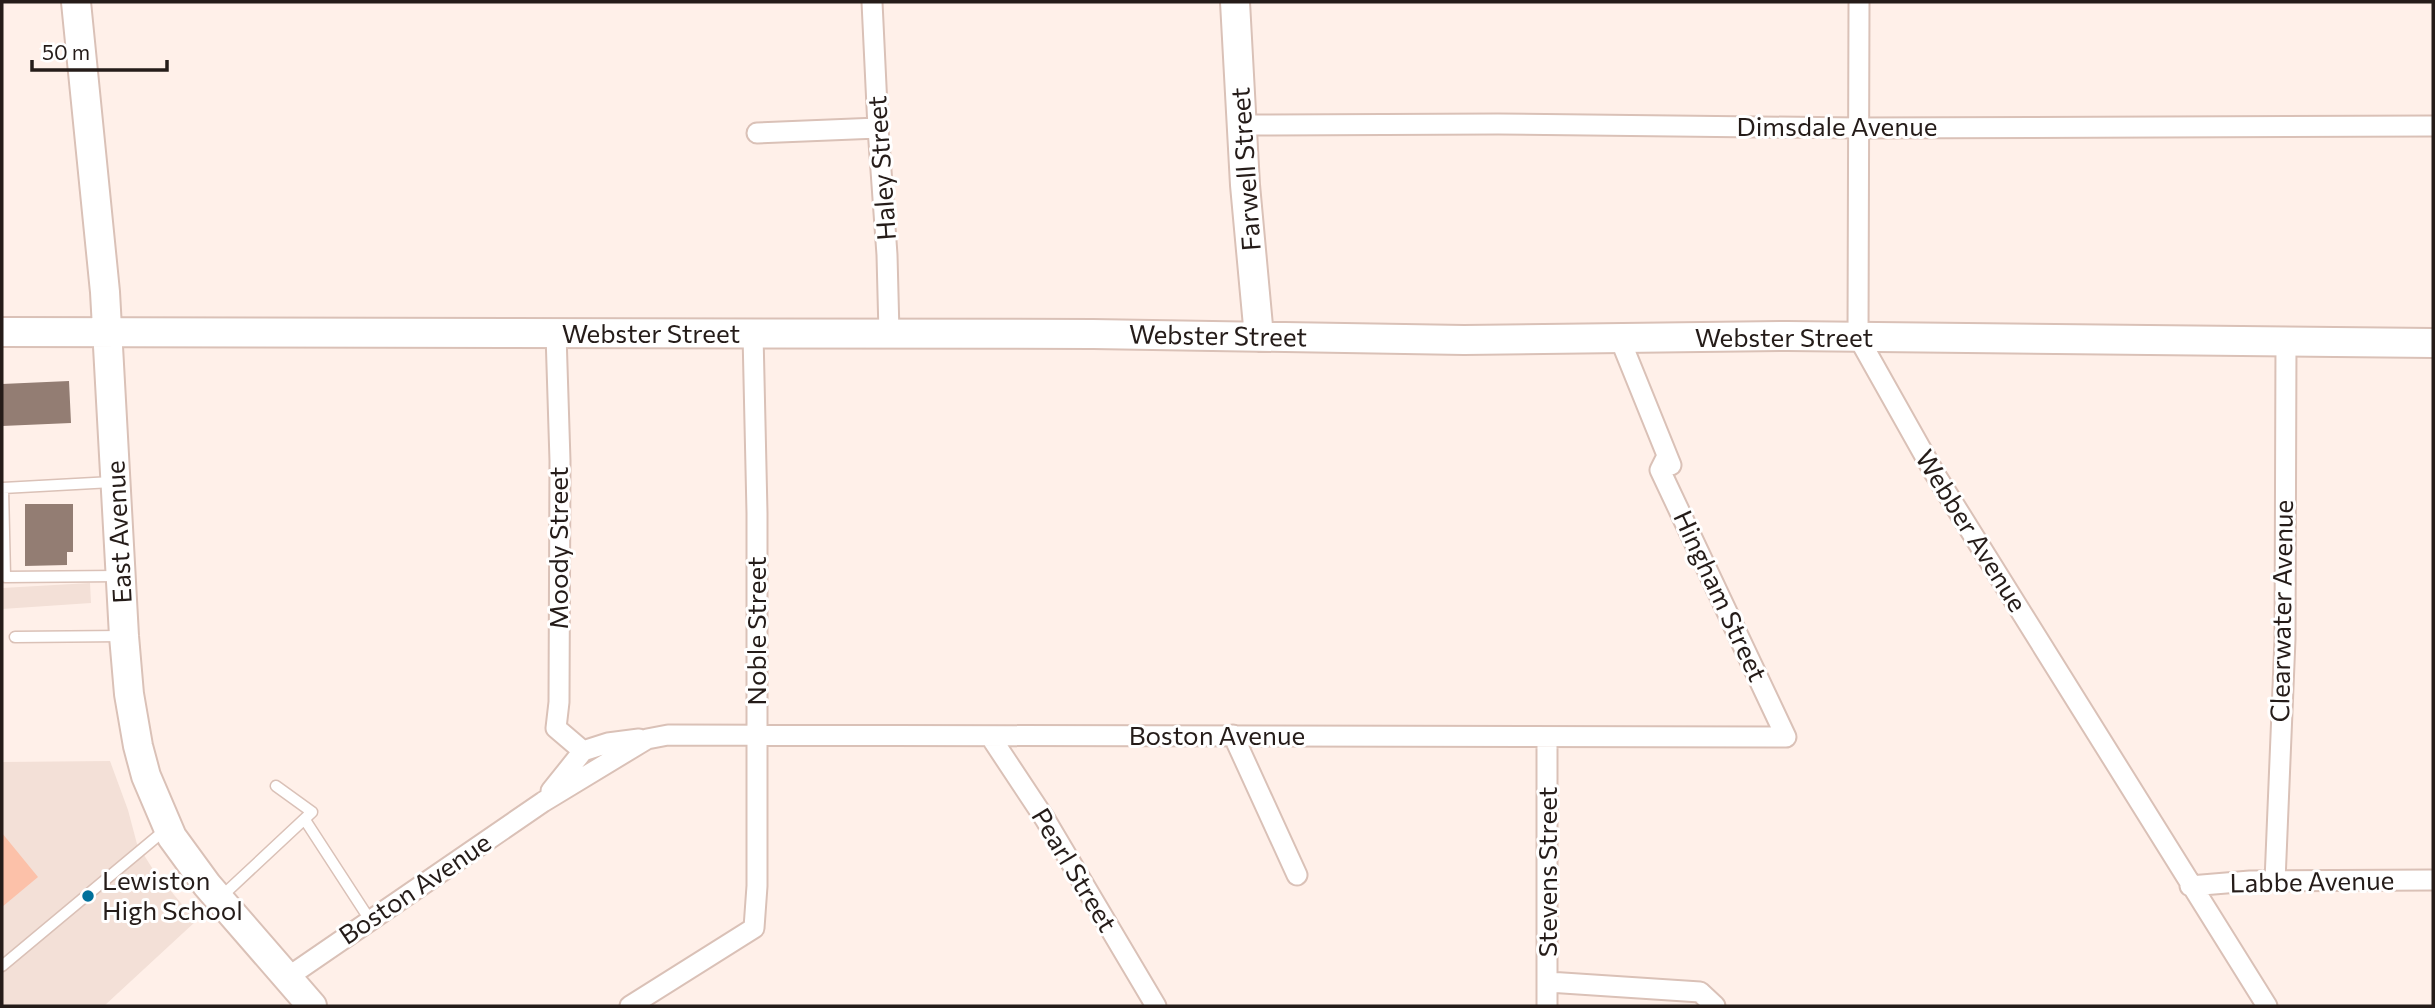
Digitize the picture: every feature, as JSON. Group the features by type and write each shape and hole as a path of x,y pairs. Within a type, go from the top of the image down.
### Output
{"main road":[{"name":"East Avenue","path":"76,2 107,333 124,636 129,694 138,746 146,776 172,836 219,899 312,1006"},
{"name":"Farwell Street","path":"1235,2 1241,125 1259,337"},
{"name":"Webster Street","path":"2,332 889,333 1464,340 1788,336 2433,343"}],"street":[{"name":"Haley Street","path":"872,2 889,333"},
{"name":"Webber Avenue","path":"1859,2 1858,337 1935,474 2267,1006"},
{"name":"Dimsdale Avenue","path":"1241,125 1498,124 1858,128 2433,126"},
{"path":"757,133 878,128"},
{"name":"Moody Street","path":"556,334 560,461 559,702 556,728 583,751"},
{"name":"Noble Street","path":"630,1006 754,928 757,886 757,513 754,334"},
{"path":"1620,339 1679,484"},
{"name":"Clearwater Avenue","path":"2275,881 2285,639 2286,341"},
{"name":"Hingham Street","path":"1667,456 1660,470 1786,737"},
{"name":"Boston Avenue","path":"542,802 583,751 608,743 668,735 1786,737"},
{"path":"1233,735 1297,875"},
{"name":"Pearl Street","path":"990,736 1045,820 1156,1006"},
{"name":"Stevens Street","path":"1547,737 1547,1006"},
{"name":"Boston Avenue","path":"288,977 542,802 647,739"},
{"name":"Labbe Avenue","path":"2190,886 2275,881 2433,880"},
{"path":"1548,982 1700,992 1715,1006"}],"lane":[{"path":"116,481 3,488 5,577 122,576"},
{"path":"15,636 124,636"},
{"path":"219,899 312,812 276,786"},
{"path":"305,820 370,920"},
{"path":"2,966 168,828"}],"shaded area":[{"path":"90,583 91,603 2,609 2,588"},
{"name":"Lewiston High School","path":"110,761 137,844 154,871 196,921 104,1006 2,1006 2,762"},
{"path":"2,833 38,877 2,907"}],"building":[{"path":"69,381 71,423 2,426 2,384"},
{"path":"25,504 73,504 73,552 67,552 67,565 25,566"}],"place":[{"name":"Lewiston High School","path":"88,896"}]}
